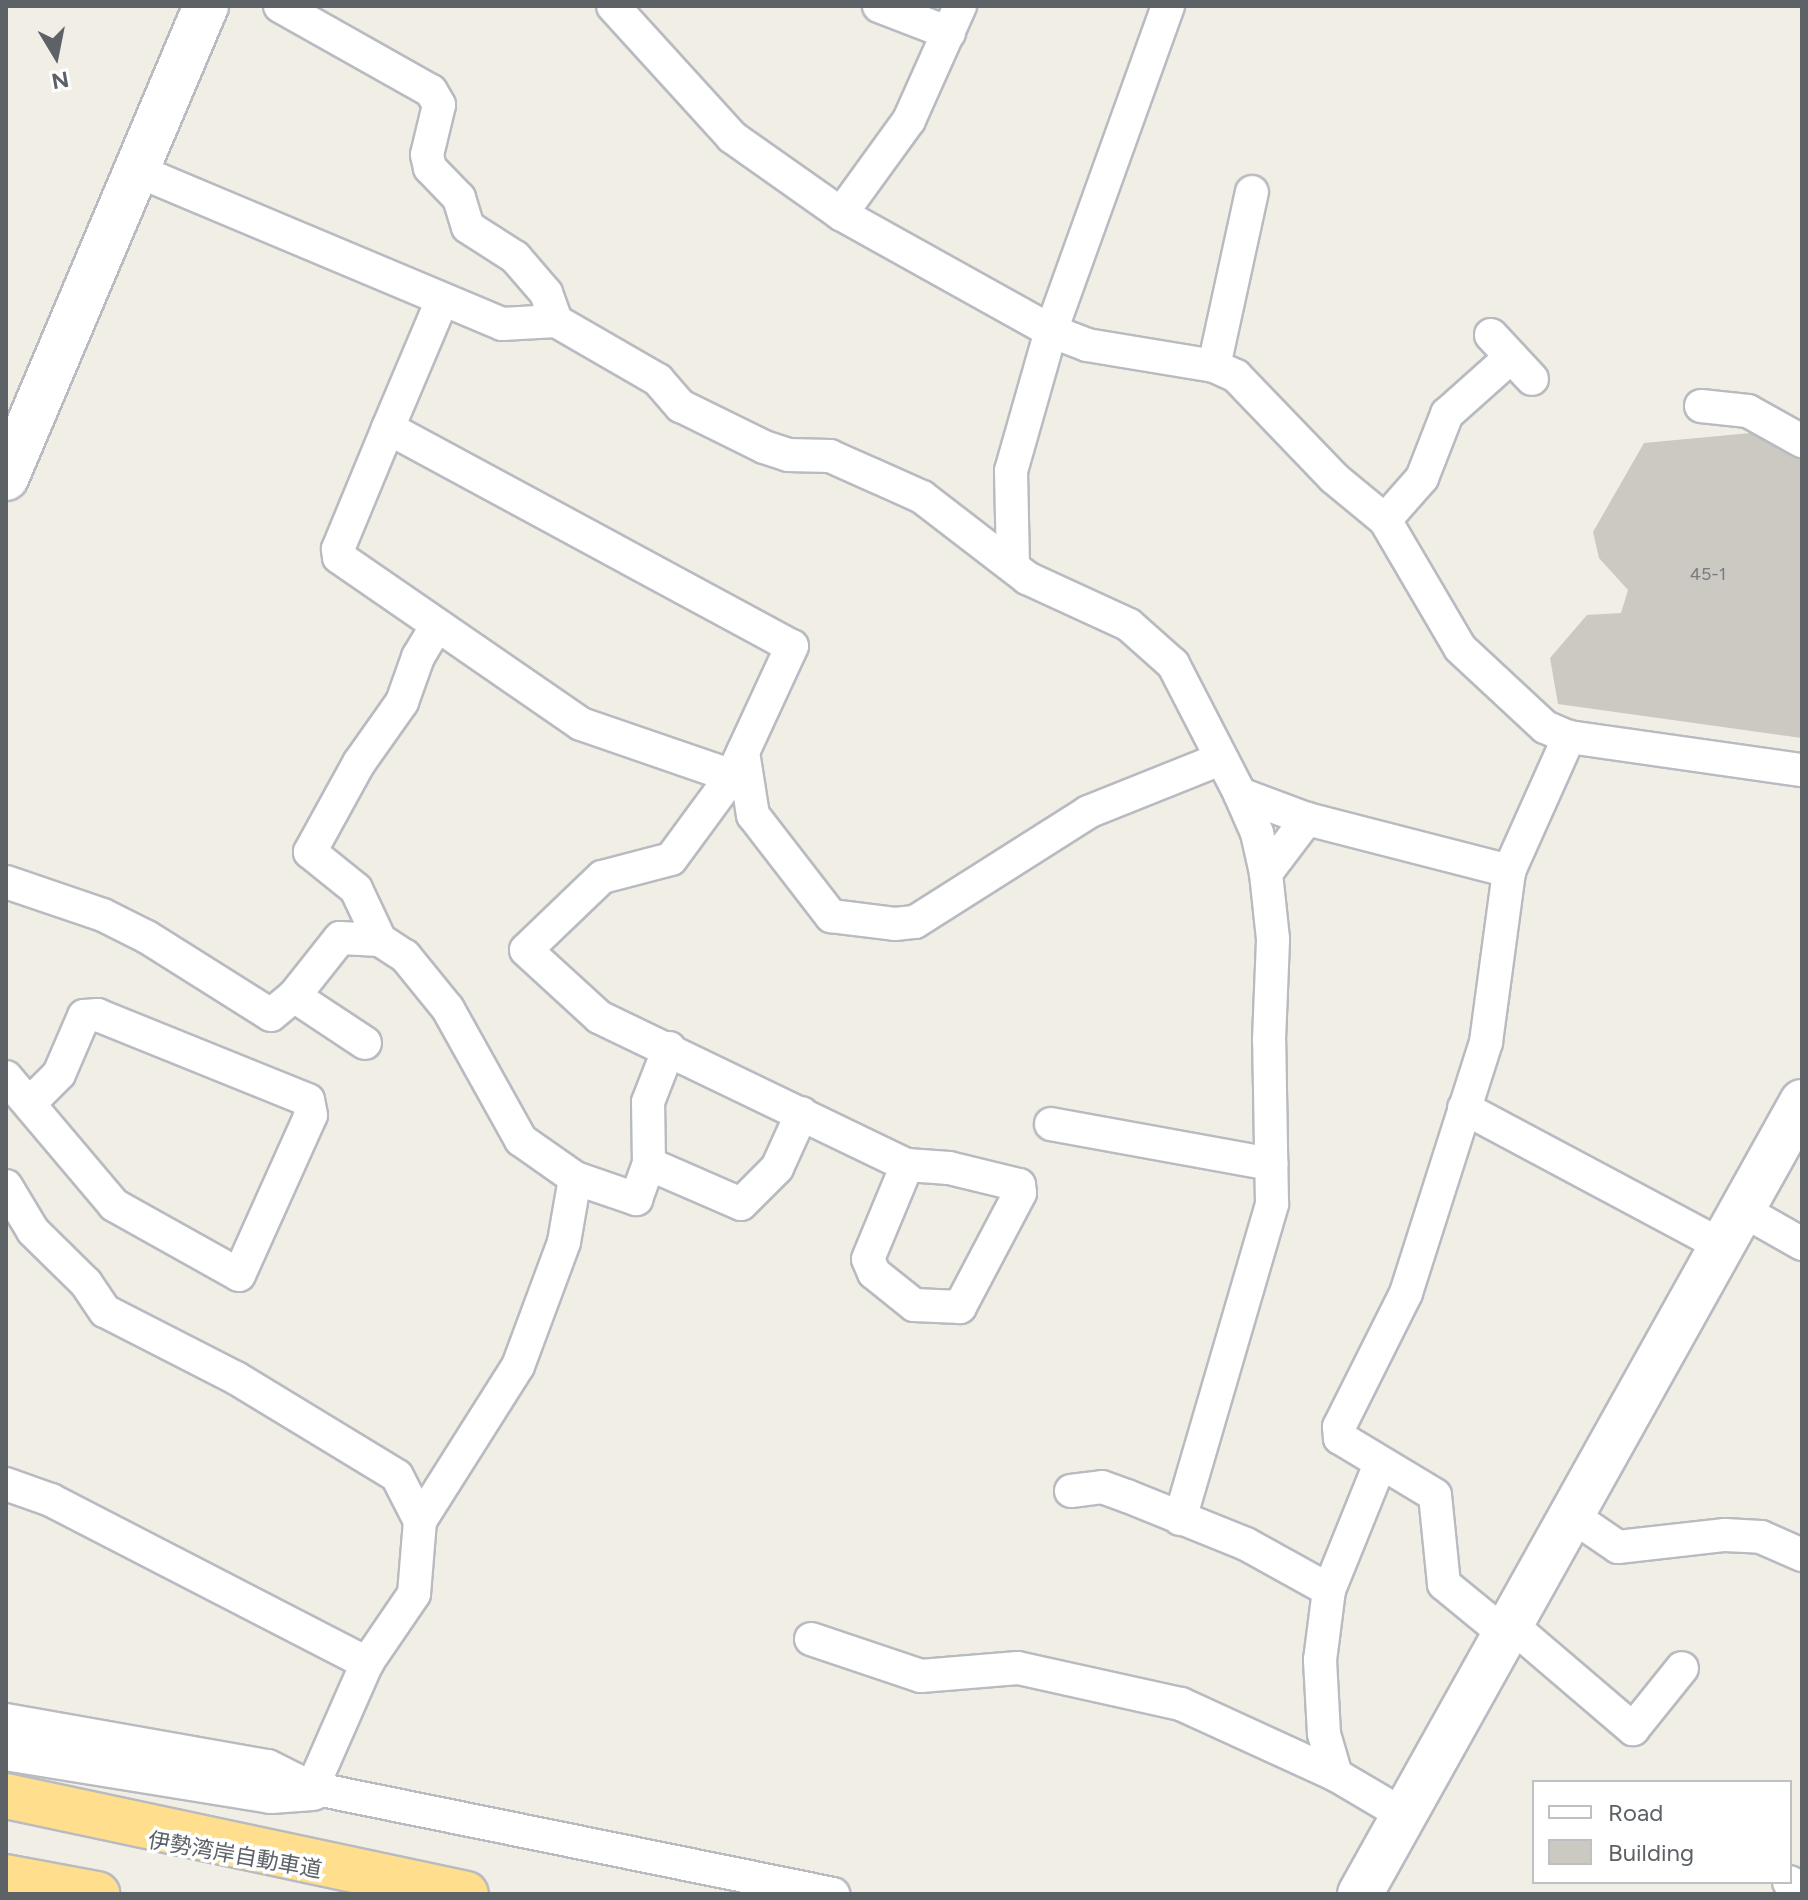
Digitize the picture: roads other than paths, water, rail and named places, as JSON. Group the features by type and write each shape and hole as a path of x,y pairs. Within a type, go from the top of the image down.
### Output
{"highway":[{"path":"6,1796 465,1894"},
{"name":"伊勢湾岸自動車道","path":"6,1813 465,1894"},
{"path":"6,1877 97,1894"}],"street":[{"path":"6,478 206,6"},
{"path":"280,6 431,91 439,105 427,155 430,168 459,198 468,227 515,257 546,293 556,321"},
{"path":"841,214 909,120 954,20 879,6"},
{"path":"1013,566 1011,471 1051,331 1168,6"},
{"path":"626,10 732,137 841,214 1051,331 1087,345 1214,366 1236,376 1334,478 1385,520 1460,648 1545,727 1569,737 1802,770"},
{"path":"138,171 502,324 556,321 658,380 681,406 764,447 788,455 830,456 922,497 1027,578 1129,625 1173,664 1218,760 1240,794 1257,833 1266,873 1273,939 1271,1164 1267,1225 1180,1519"},
{"path":"1214,366 1252,192"},
{"path":"442,300 388,428 339,557 581,724 738,764"},
{"path":"1385,520 1422,478 1447,414 1511,357"},
{"path":"1701,406 1748,411 1802,441"},
{"path":"388,428 792,646 738,764 671,859 602,877 526,950 599,1017 907,1165 949,1168 1019,1185 1020,1193 960,1307 914,1305 874,1273 868,1259 907,1165"},
{"path":"380,940 356,889 310,852 359,763 402,702 418,657 437,625"},
{"path":"1569,737 1509,871 1486,1042 1406,1293 1339,1427 1340,1438 1435,1495 1444,1584 1508,1629 1633,1729 1682,1668"},
{"path":"738,764 753,815 831,916 895,924 915,922 1088,812 1218,760"},
{"path":"1240,794 1307,819 1509,871"},
{"path":"1266,873 1307,819"},
{"path":"6,882 103,915 147,937 271,1015 294,996 340,938 380,940 405,956 448,1009 521,1140 575,1178 636,1199 649,1164 648,1102 669,1048"},
{"path":"294,996 365,1043"},
{"path":"6,1077 31,1102 114,1205 239,1275 311,1115 308,1100 98,1015 84,1016 59,1074 31,1102"},
{"path":"1360,1894 1574,1517 1802,1102"},
{"path":"1464,1108 1734,1229 1802,1244"},
{"path":"649,1164 741,1204 777,1168 802,1113"},
{"path":"1051,1124 1271,1164"},
{"path":"312,1788 367,1663 414,1594 420,1521 518,1366 564,1242 575,1178"},
{"path":"6,1186 33,1231 86,1283 105,1311 236,1378 397,1476 420,1521"},
{"path":"1336,1775 1324,1734 1320,1660 1329,1590 1380,1464"},
{"path":"6,1484 51,1500 367,1663"},
{"path":"1071,1491 1102,1487 1246,1544 1329,1590"},
{"path":"1574,1517 1618,1547 1725,1535 1761,1537 1802,1555"},
{"path":"811,1639 921,1676 1018,1668 1181,1704 1336,1775 1404,1815"},
{"path":"11,1732 271,1791 312,1788 833,1894"}]}
